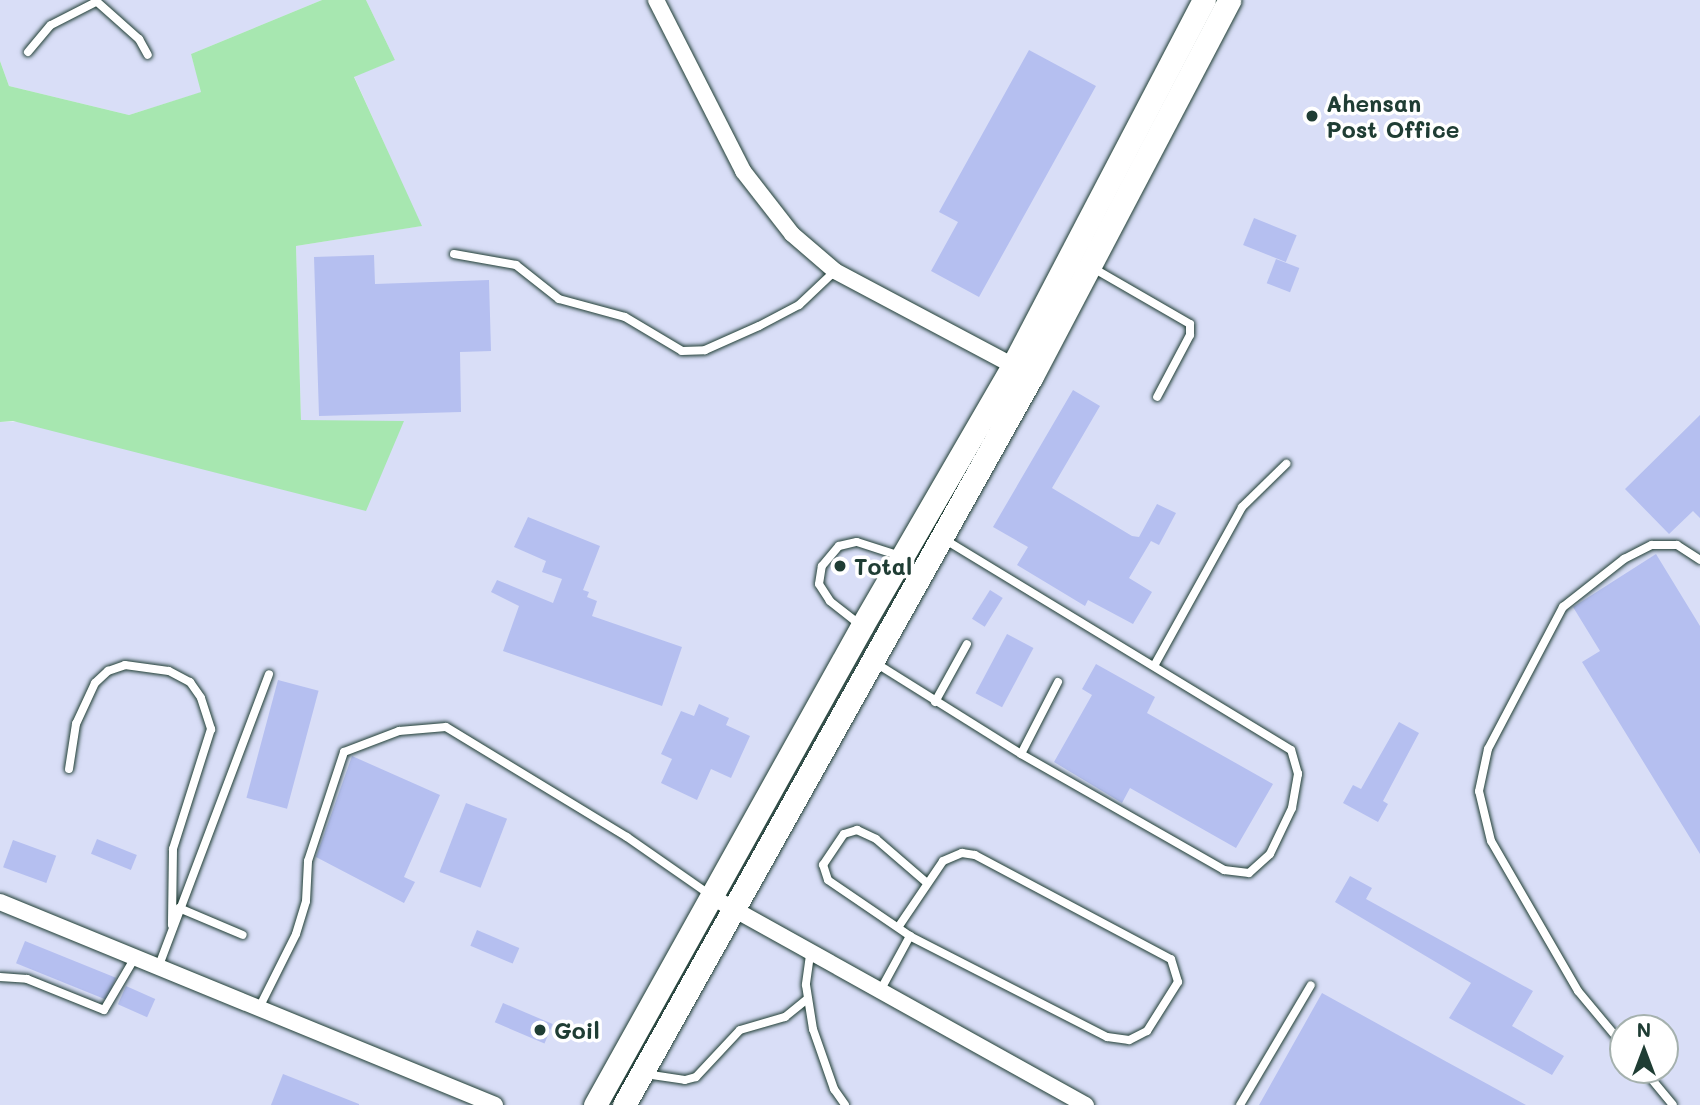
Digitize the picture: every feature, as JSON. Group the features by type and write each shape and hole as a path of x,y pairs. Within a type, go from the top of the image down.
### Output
{"main road":[{"path":"624,1105 941,537 1204,0"},
{"path":"595,1105 862,626 903,557 1090,266 1229,0"}],"street":[{"path":"656,0 743,171 792,234 835,271 1023,371"},
{"path":"712,897 810,955 1086,1105"},
{"path":"0,902 158,968 260,1006 495,1105"}],"lane":[{"path":"28,52 51,26 95,1 139,39 148,55"},
{"path":"454,254 516,265 559,299 625,317 682,351 705,350 760,326 799,305 835,271"},
{"path":"1090,266 1190,324 1190,335 1157,397"},
{"path":"1153,666 1242,507 1286,464"},
{"path":"872,660 1021,754 1224,870 1249,873 1269,854 1292,808 1298,774 1291,750 941,537"},
{"path":"862,626 819,584 822,566 839,546 857,542 903,557"},
{"path":"1609,1028 1578,991 1491,841 1479,790 1488,749 1563,607 1623,559 1652,545 1677,545 1700,560"},
{"path":"935,702 967,644"},
{"path":"69,769 76,724 94,683 108,671 124,665 169,671 190,682 201,698 211,729 173,849 172,925"},
{"path":"158,968 269,674"},
{"path":"1021,754 1058,682"},
{"path":"260,1006 296,934 306,901 308,861 344,752 410,729 446,727 627,837 712,897"},
{"path":"900,926 943,860 962,853 975,855 1171,959 1178,982 1153,1026 1138,1037 1121,1040 910,936 900,926 828,880 823,865 844,834 857,830 876,839 927,883"},
{"path":"179,908 243,935"},
{"path":"880,991 910,936"},
{"path":"810,955 807,999 823,1061 845,1105"},
{"path":"0,977 27,979 104,1010 134,958"},
{"path":"1240,1105 1311,985"},
{"path":"641,1073 685,1080 696,1077 740,1030 785,1017 807,999"},
{"path":"1655,1084 1673,1105"}],"shaded area":[{"path":"0,0 322,0 191,54 202,92 129,115 9,86 0,61"},
{"path":"366,0 1700,0 1700,1105 0,1105 0,422 403,421 301,421 296,246 421,226 354,76 395,60"}],"green space":[{"path":"322,0 366,0 395,60 354,77 422,226 296,246 301,420 404,421 366,511 13,421 0,422 0,61 9,86 129,115 201,92 191,54"}],"building":[{"path":"1029,50 1096,86 979,297 931,271 958,222 939,212"},
{"path":"1254,218 1297,235 1286,262 1243,245"},
{"path":"374,255 375,284 489,280 491,351 460,352 461,412 319,416 314,257"},
{"path":"1276,259 1299,268 1290,292 1267,283"},
{"path":"1073,390 1100,406 1052,488 1132,536 1139,537 1157,504 1176,513 1159,545 1151,541 1129,578 1152,592 1133,624 1088,600 1085,606 1017,565 1028,547 993,527"},
{"path":"1700,415 1700,518 1693,511 1669,534 1625,489"},
{"path":"528,517 600,546 583,590 589,592 587,597 597,601 592,616 682,647 662,706 503,651 519,606 491,592 497,580 553,603 562,579 542,572 546,561 514,547"},
{"path":"1656,554 1700,626 1700,854 1582,662 1600,651 1573,607"},
{"path":"990,590 1003,598 985,627 972,619"},
{"path":"1007,634 1033,648 1002,707 976,693"},
{"path":"1096,664 1155,697 1147,713 1273,784 1236,848 1130,788 1122,803 1054,762 1092,695 1082,689"},
{"path":"278,680 319,691 287,809 246,798"},
{"path":"699,704 729,718 726,725 750,736 731,778 711,769 697,800 661,783 672,759 661,754 681,711 694,716"},
{"path":"1399,722 1419,733 1383,801 1388,804 1378,822 1343,803 1353,785 1361,789"},
{"path":"352,756 440,795 404,877 415,882 404,903 316,857"},
{"path":"466,803 507,819 481,888 439,872"},
{"path":"97,839 137,855 131,870 91,854"},
{"path":"13,840 56,856 46,883 3,867"},
{"path":"1350,876 1372,888 1366,899 1533,991 1512,1026 1564,1056 1552,1075 1449,1018 1471,983 1335,902"},
{"path":"477,930 519,948 513,964 470,946"},
{"path":"25,941 116,978 107,1000 16,963"},
{"path":"126,986 155,999 147,1017 118,1004"},
{"path":"1322,993 1447,1062 1526,1105 1259,1105"},
{"path":"503,1003 553,1024 545,1043 495,1022"},
{"path":"283,1074 359,1104 359,1105 271,1105"}],"place":[{"name":"Ahensan Post Office","path":"1312,116"},
{"name":"Total","path":"840,566"},
{"name":"Goil","path":"540,1030"}]}
